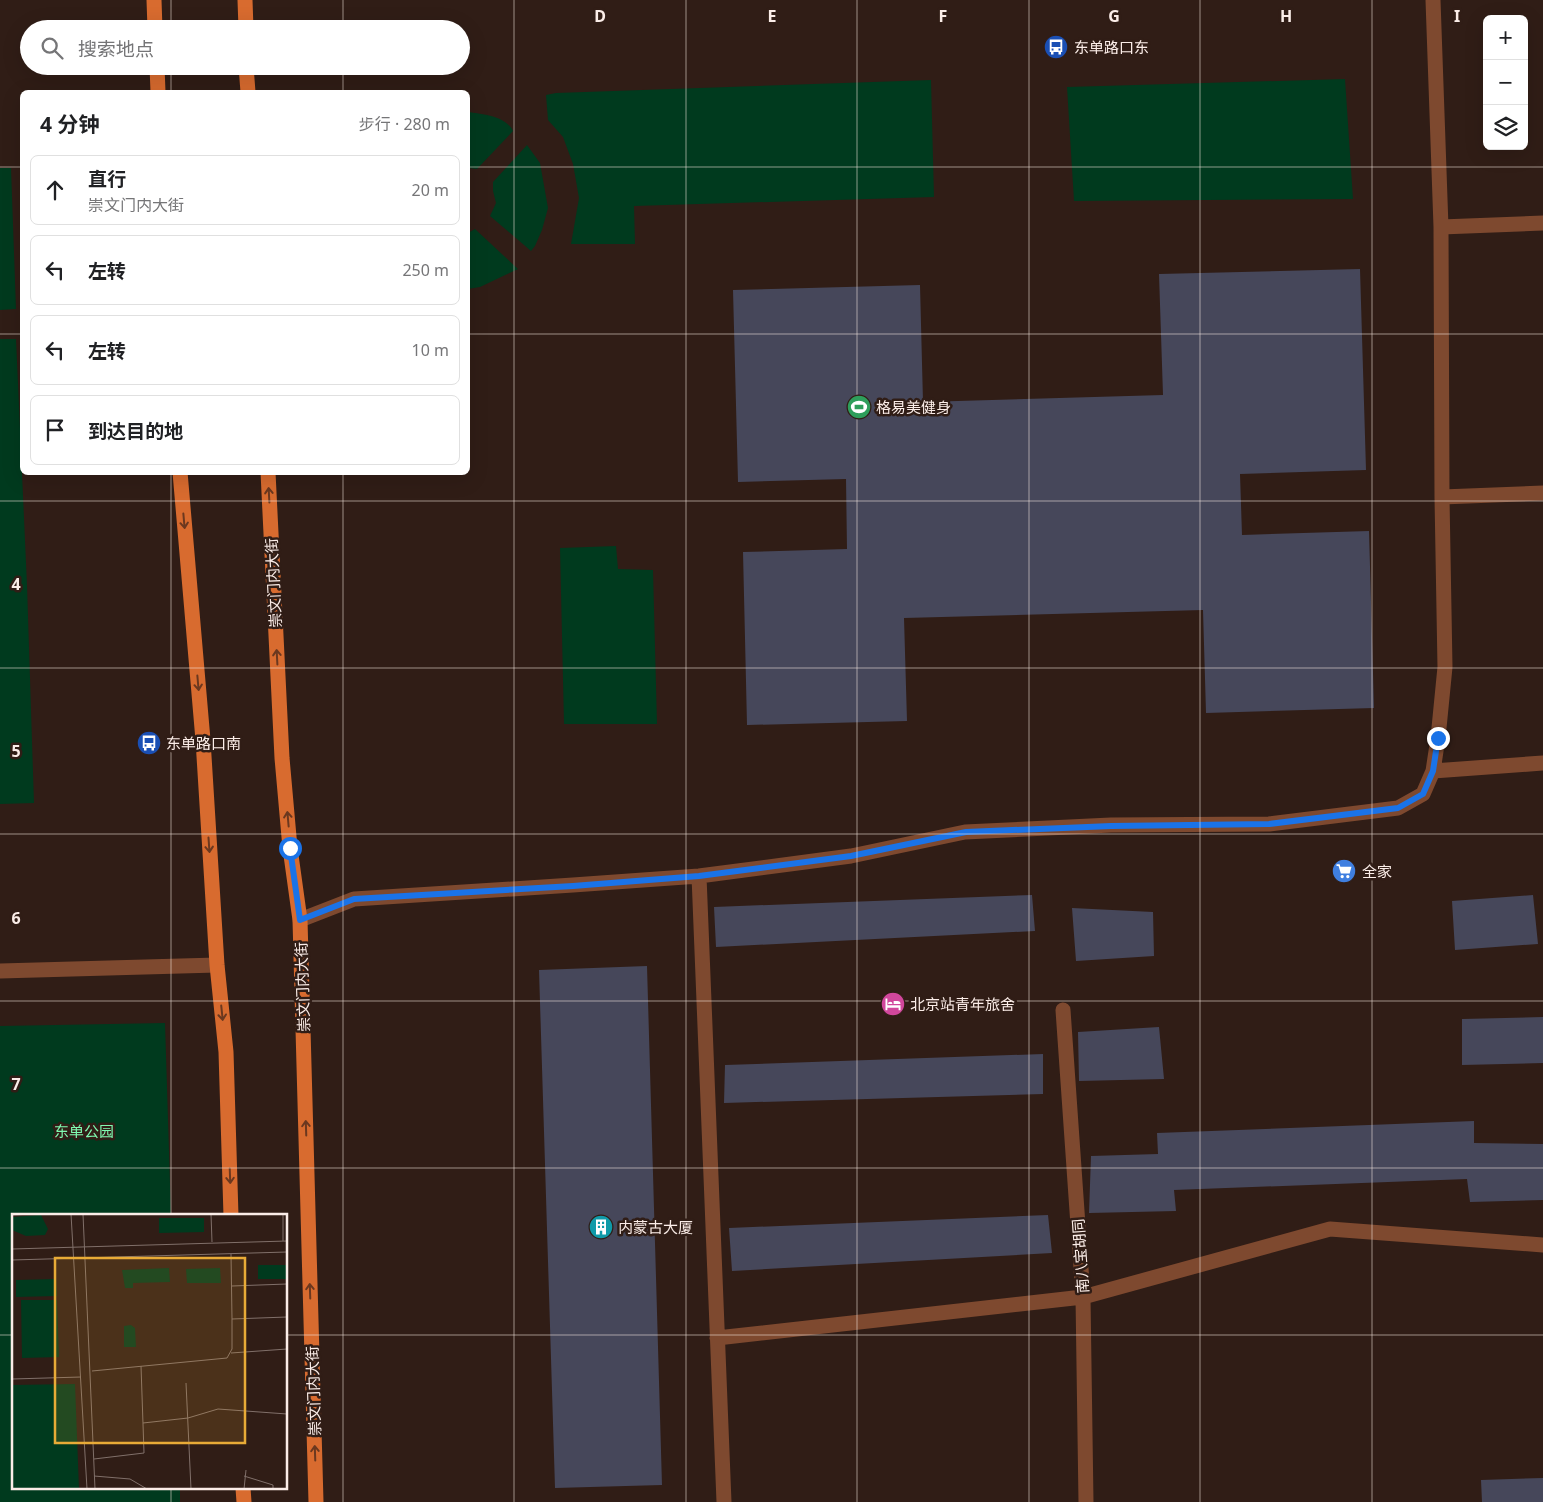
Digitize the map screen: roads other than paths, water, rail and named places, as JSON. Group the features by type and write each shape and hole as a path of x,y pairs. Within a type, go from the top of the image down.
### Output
{"main road":[{"path":"154,0 155,20"},
{"path":"246,0 246,20"},
{"path":"157,75 158,90"},
{"path":"247,75 248,90"},
{"path":"180,475 202,740 217,965 226,1052 231,1214"},
{"name":"崇文门内大街","path":"268,475 282,758 290,848 300,920 316,1502"}],"street":[{"path":"300,920 354,899 573,886 699,876 851,856 966,832 1111,826 1269,824 1398,808 1423,794 1433,771 1446,667 1442,497 1441,227 1433,0"},
{"path":"1441,227 1543,222"},
{"path":"1442,497 1543,493"},
{"path":"1433,771 1543,763"},
{"path":"699,876 724,1502"},
{"path":"0,972 217,965"},
{"name":"南八宝胡同","path":"1063,1010 1083,1297 1086,1502"},
{"path":"717,1338 1083,1297 1330,1229 1543,1245"}],"place":[{"name":"东单路口东","path":"1056,47"},
{"name":"格易美健身","path":"859,407"},
{"name":"东单路口南","path":"149,743"},
{"name":"全家","path":"1344,871"},
{"name":"北京站青年旅舍","path":"893,1004"},
{"name":"内蒙古大厦","path":"601,1227"}],"park label":[{"name":"东单公园","path":"84,1131"}]}
